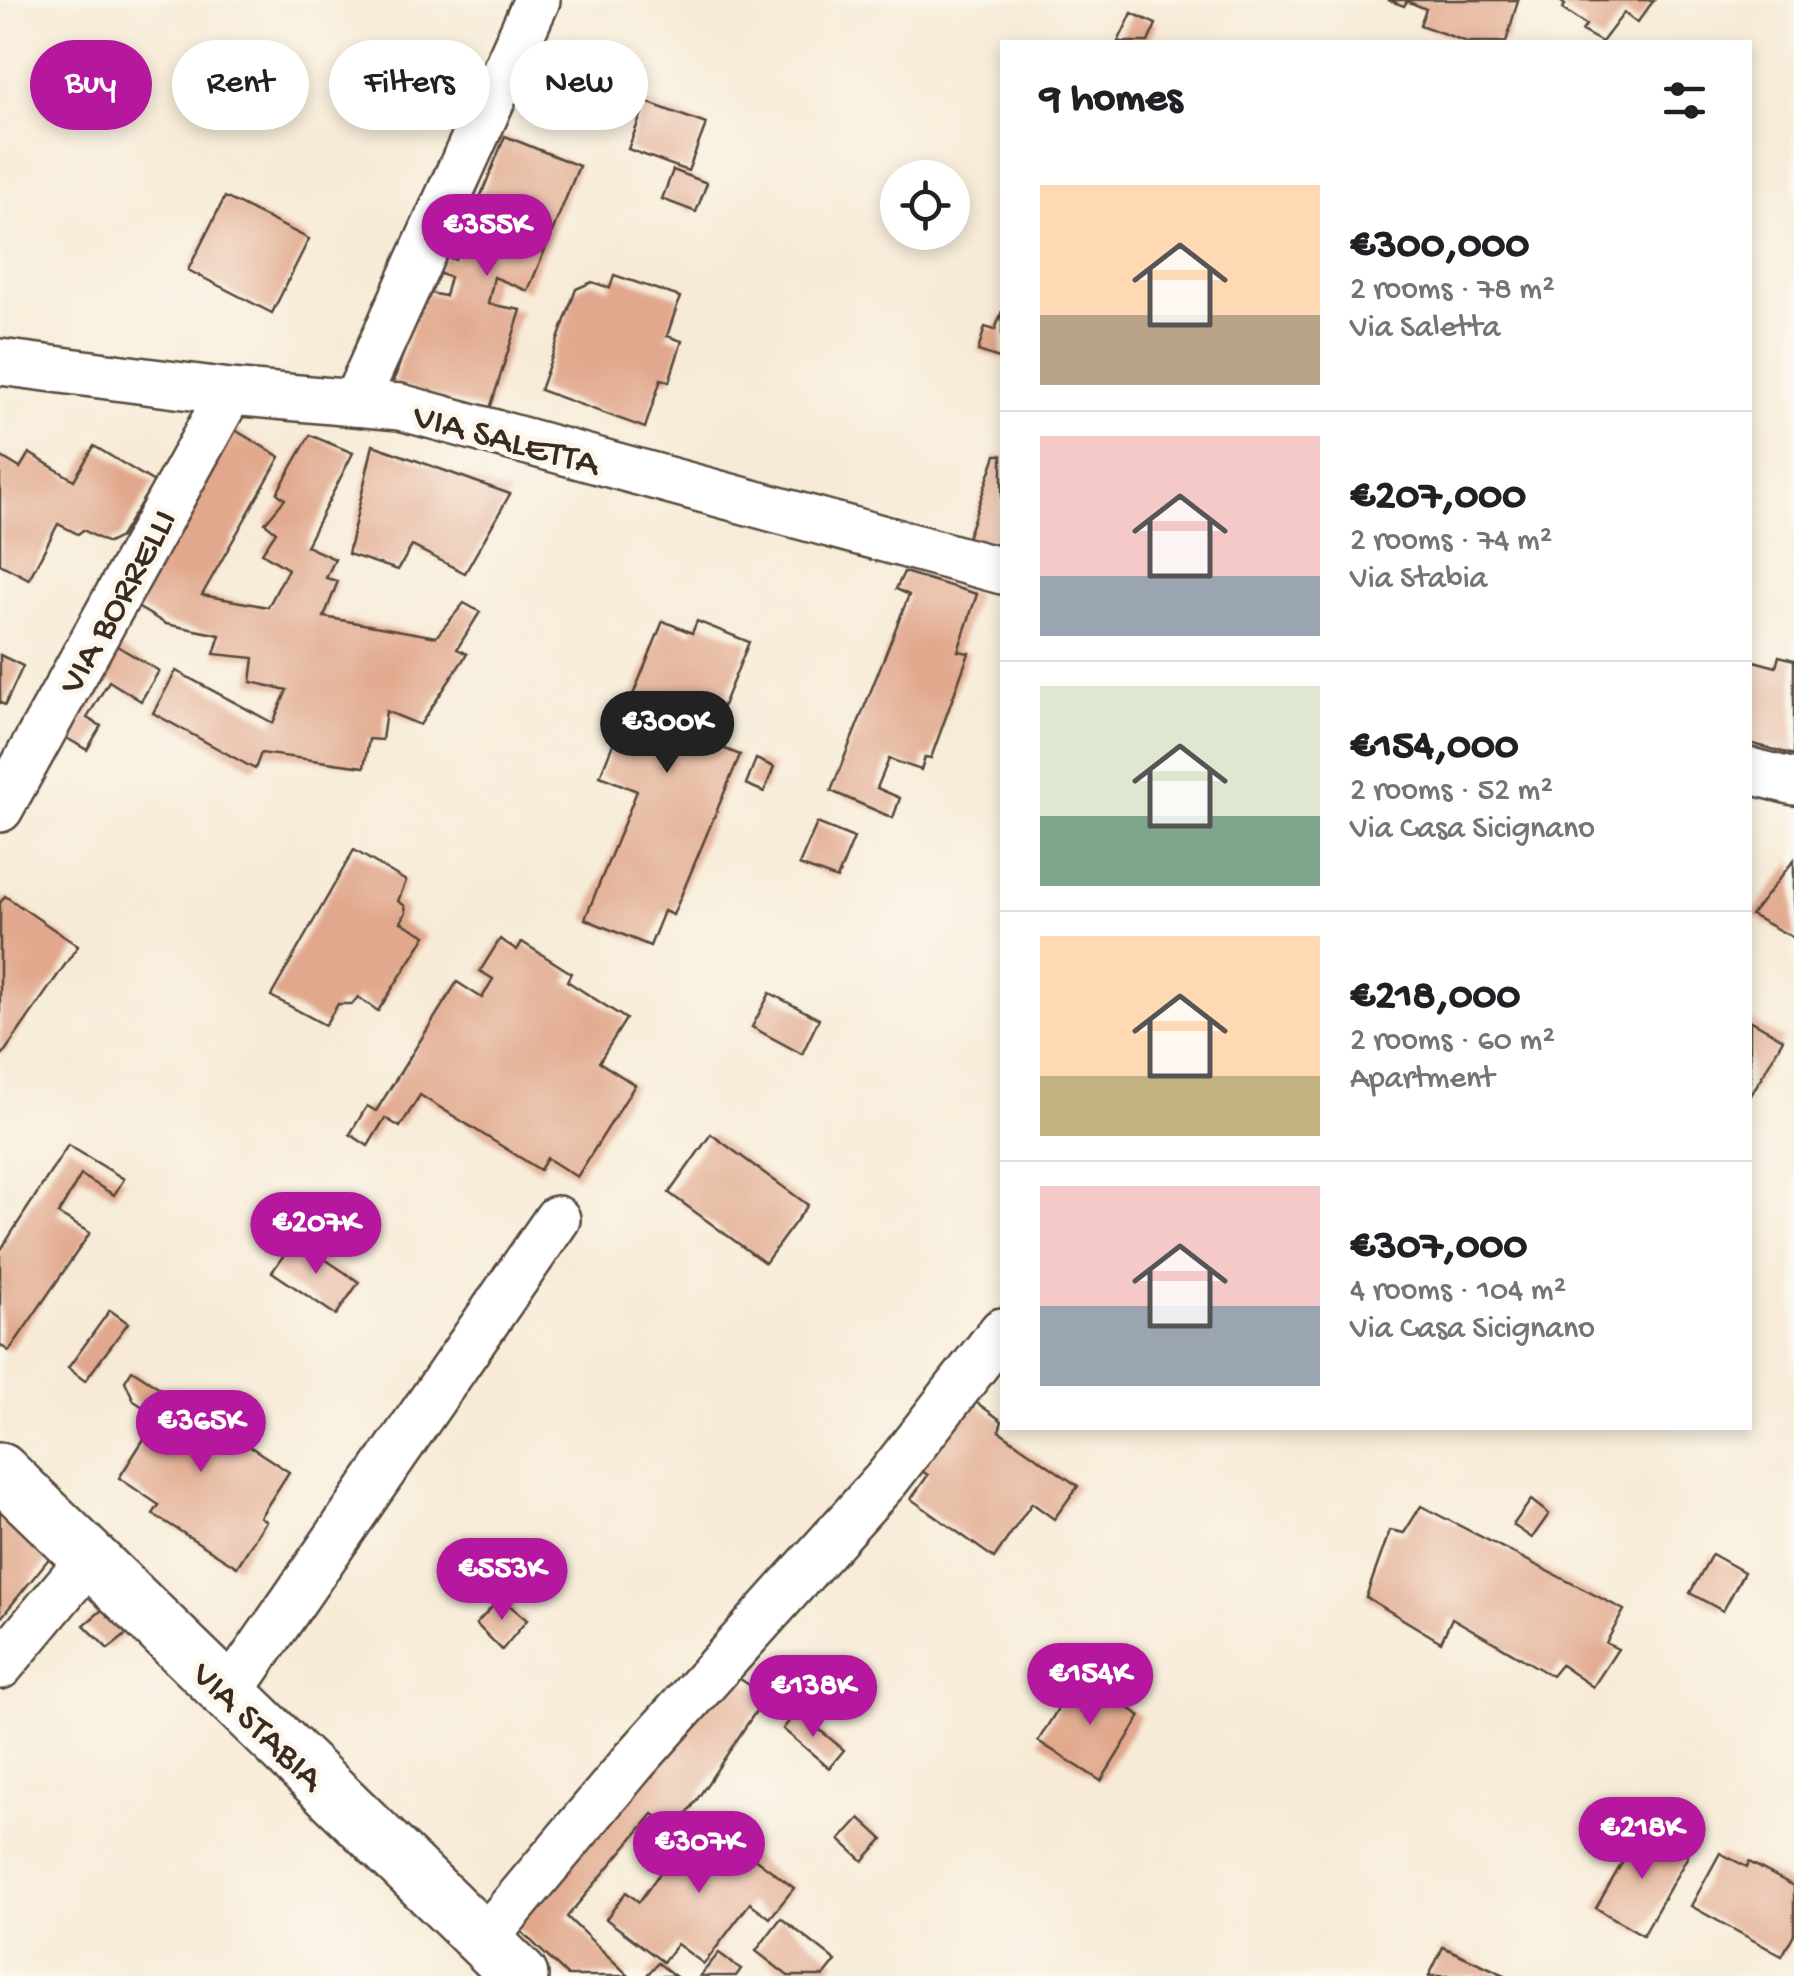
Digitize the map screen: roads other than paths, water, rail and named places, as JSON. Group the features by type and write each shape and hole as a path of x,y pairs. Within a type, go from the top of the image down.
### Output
{"main road":[{"name":"VIA STABIA","path":"0,1471 502,1958"}],"street":[{"path":"355,403 538,0"},
{"name":"VIA SALETTA","path":"0,362 230,392 400,408 1000,570"},
{"name":"VIA BORRELLI","path":"0,809 230,392"},
{"path":"1752,771 1794,782"},
{"path":"229,1694 557,1219"},
{"path":"502,1958 634,1760 886,1480 1000,1334"},
{"path":"0,1666 90,1558"}]}
